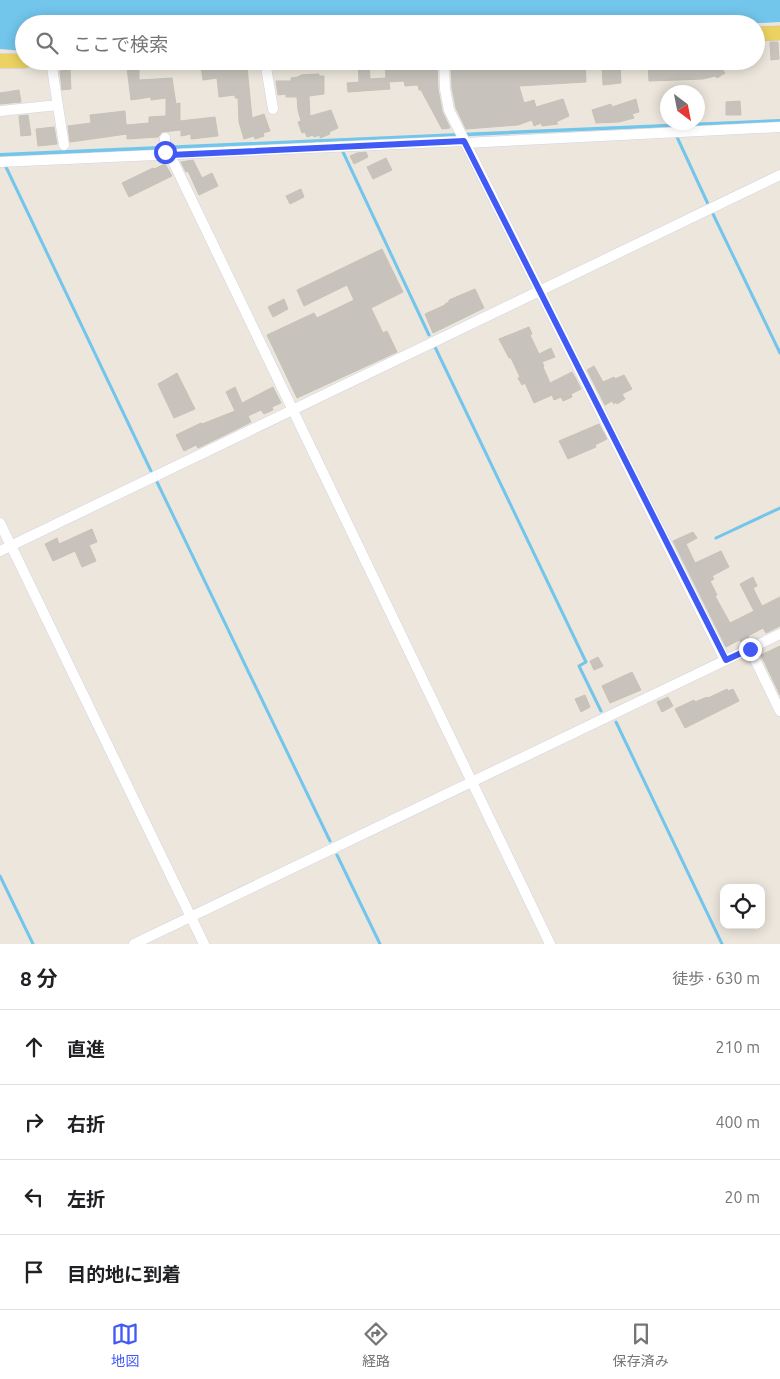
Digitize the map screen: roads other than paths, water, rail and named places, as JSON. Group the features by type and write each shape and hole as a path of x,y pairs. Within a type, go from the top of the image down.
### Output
{"main road":[{"path":"765,34 780,33"},
{"path":"0,61 15,61"}],"street":[{"path":"52,70 64,145"},
{"path":"266,70 273,109"},
{"path":"444,70 445,89 449,110 726,660"},
{"path":"0,111 58,105"},
{"path":"0,162 166,149 780,127"},
{"path":"166,149 550,944"},
{"path":"0,551 780,175"},
{"path":"0,523 204,944"},
{"path":"134,944 567,738 780,634"},
{"path":"750,649 780,711"}],"water":[{"path":"0,0 780,0 780,22 765,23 765,15 15,15 15,50 0,49"},
{"path":"780,119 780,122 705,126 705,122"},
{"path":"660,124 660,128 0,157 0,153"}],"waterway":[{"path":"677,137 708,204"},
{"path":"343,152 429,335"},
{"path":"6,167 151,471"},
{"path":"713,214 780,353"},
{"path":"435,347 586,662 579,666 601,711"},
{"path":"157,482 330,841"},
{"path":"716,538 780,508"},
{"path":"616,722 722,944"},
{"path":"337,855 380,944"},
{"path":"0,876 33,944"}]}
